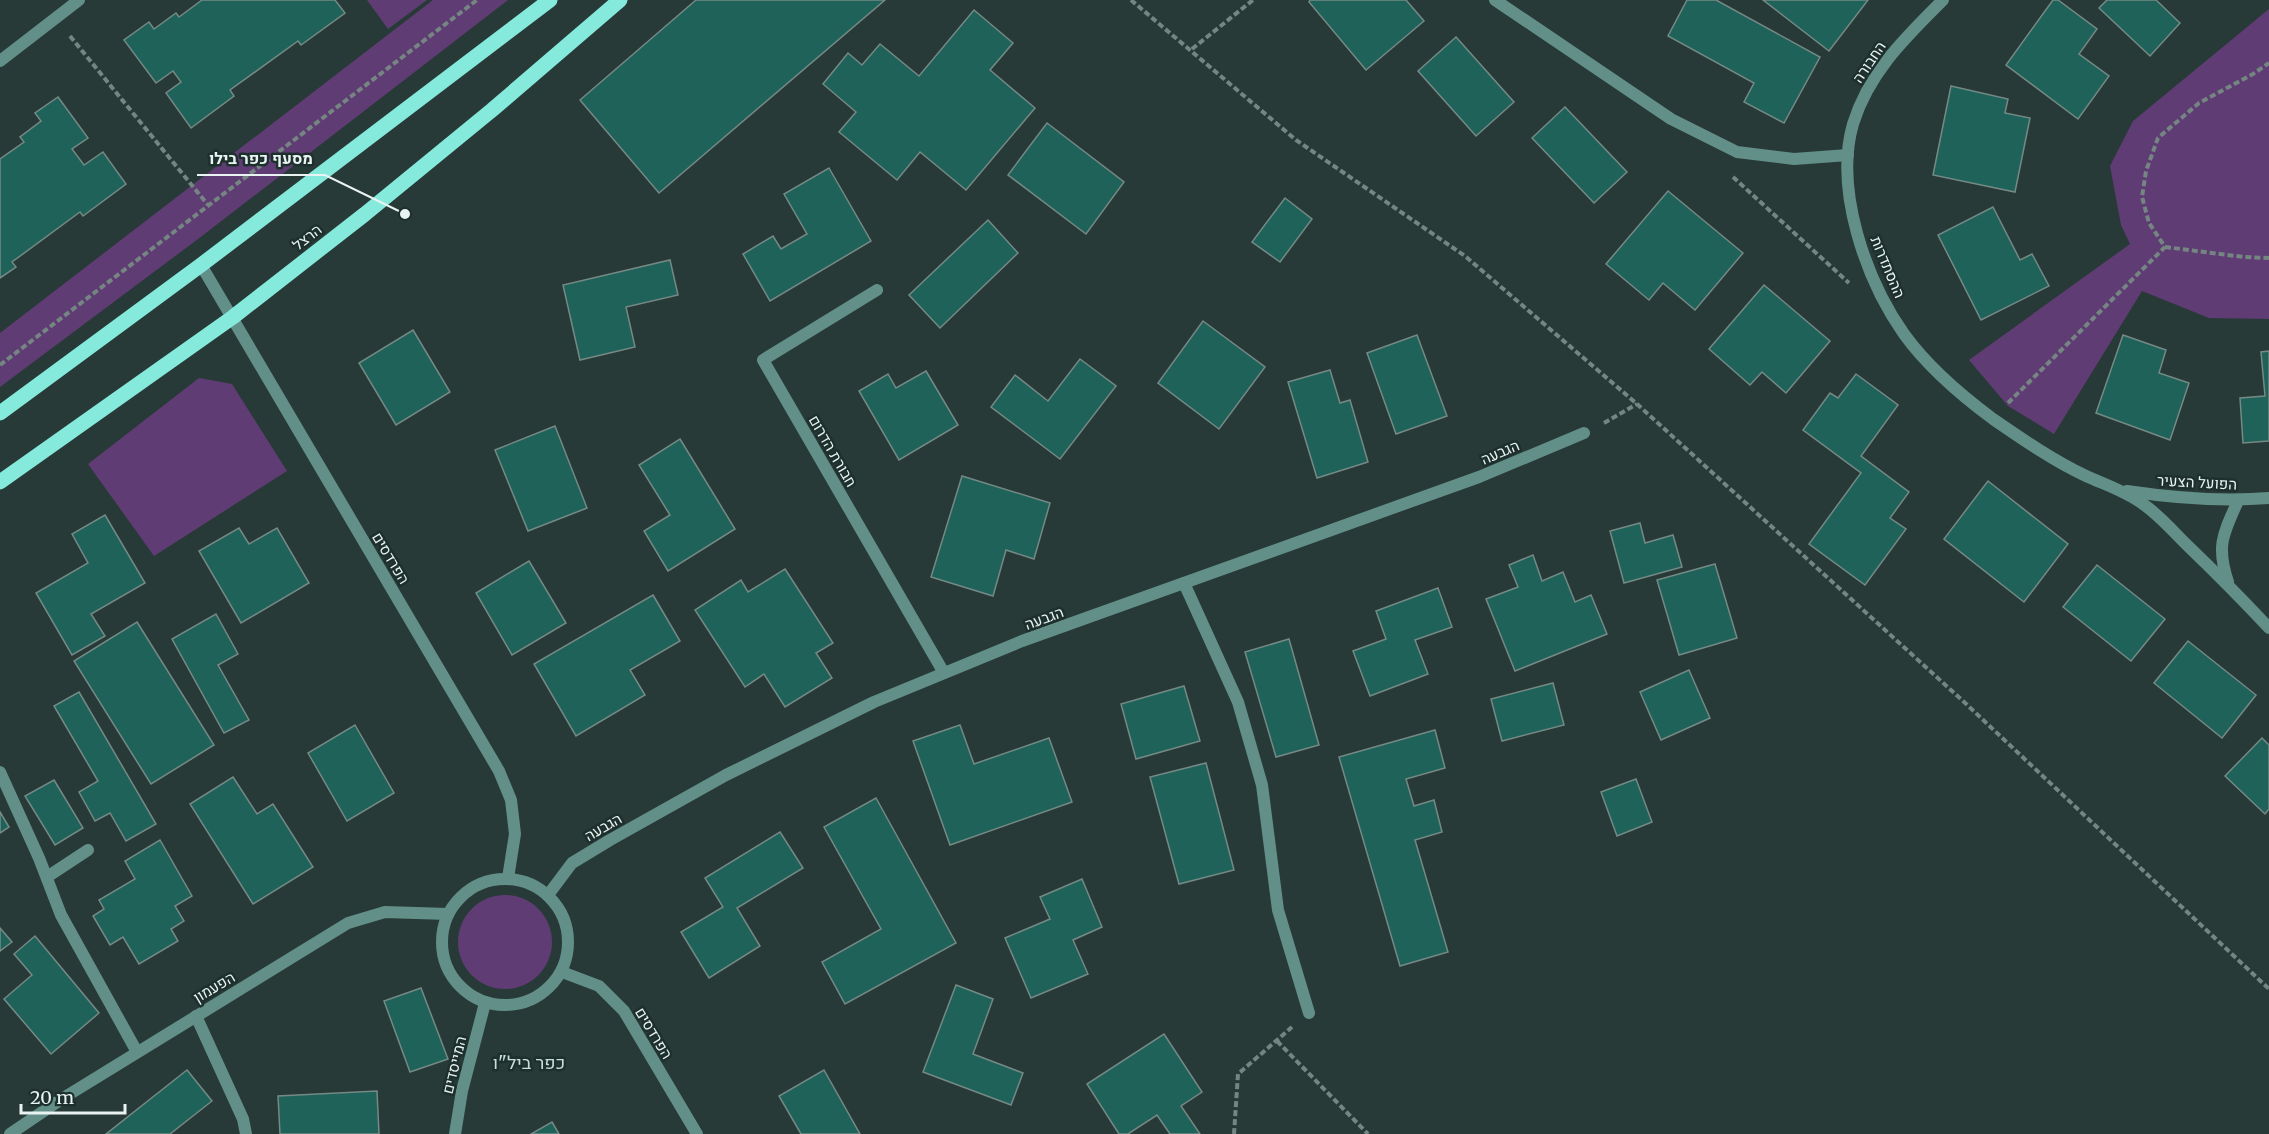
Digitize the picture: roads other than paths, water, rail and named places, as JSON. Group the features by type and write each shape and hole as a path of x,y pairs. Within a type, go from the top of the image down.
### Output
{"main road":[{"path":"0,413 201,265 550,0"},
{"name":"הרצל","path":"0,482 233,317 365,214 492,110 620,0"}],"street":[{"path":"0,61 79,0"},
{"path":"1495,0 1671,119 1737,152 1794,159 1848,155"},
{"name":"החבורה","path":"1848,155 1854,123 1865,94 1880,67 1905,37 1942,0"},
{"name":"ההסתדרות","path":"1848,155 1851,202 1863,253 1892,315 1906,336 1931,364 1992,418 2054,458 2085,476 2123,491 2158,515 2269,628"},
{"name":"הפרדסים","path":"201,265 499,771 512,800 515,834 508,878"},
{"name":"חבורת הדרום","path":"877,290 763,360 944,674"},
{"name":"הגבעה","path":"548,895 572,863 726,775 874,702 1022,642 1479,477 1584,433"},
{"name":"הפועל הצעיר","path":"2123,491 2166,497 2238,501 2269,498"},
{"name":"ההסתדרות","path":"2230,586 2222,562 2222,540 2238,501"},
{"path":"1184,583 1238,702 1262,785 1278,910 1309,1013"},
{"path":"0,772 61,915 137,1052"},
{"path":"46,877 88,850"},
{"path":"508,878 530,883 548,895 560,909 568,929 568,952 562,972 548,990 528,1002 507,1006 485,1003 468,994 453,978 443,958 442,936 448,914 466,891 486,881 508,878"},
{"name":"הפעמון","path":"10,1134 60,1100 348,922 385,912 448,914"},
{"name":"הפרדסים","path":"562,972 599,986 624,1011 697,1134"},
{"name":"המייסדים","path":"455,1134 462,1091 485,1003"},
{"path":"196,1016 243,1119 246,1134"}],"place":[{"name":"מסעף כפר בילו","path":"405,214"}],"district":[{"name":"כפר ביל\"ו","path":"529,1062"}]}
